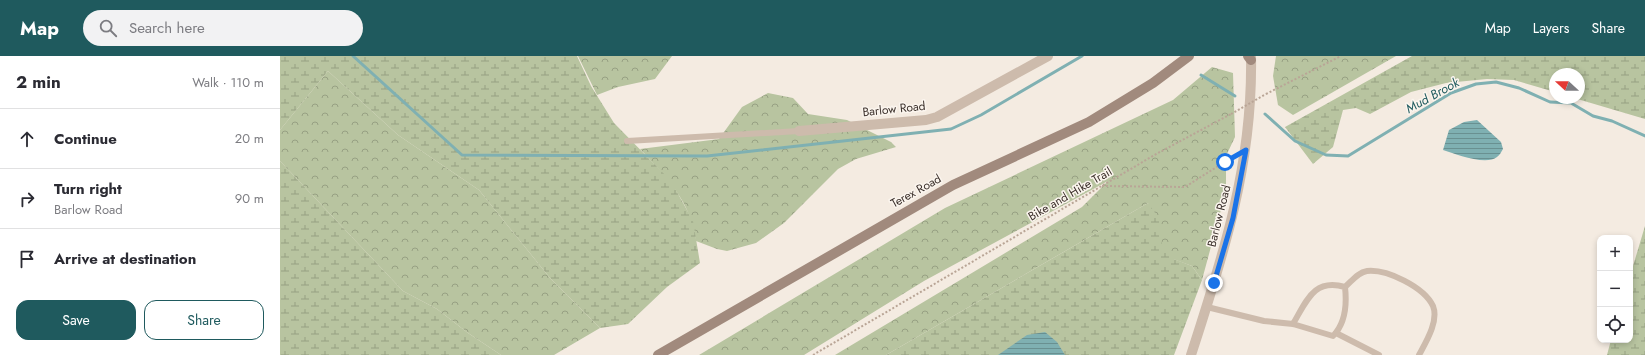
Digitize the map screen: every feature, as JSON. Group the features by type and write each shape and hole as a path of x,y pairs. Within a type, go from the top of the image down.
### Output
{"main road":[{"name":"Terex Road","path":"658,355 953,185 1095,118 1153,83 1189,56"}],"street":[{"name":"Barlow Road","path":"799,130 865,126 926,120 937,117 1048,56"},
{"name":"Barlow Road","path":"1191,355 1228,239 1242,177 1251,105 1250,57"}],"lane":[{"path":"627,141 799,130"},
{"path":"1345,287 1356,277 1366,271 1383,273 1408,282 1424,294 1433,307 1434,320 1428,338 1419,355"},
{"path":"1293,324 1307,301 1318,287 1334,284 1345,287"},
{"path":"1206,307 1264,321 1293,324 1333,336 1340,328 1347,305 1345,287"},
{"path":"1336,333 1379,355"}],"path":[{"name":"Bike and Hike Trail","path":"813,355 1158,153 1266,94 1341,56"},
{"path":"1102,186 1185,187 1246,150"}],"green space":[{"path":"280,56 577,56 591,86 614,123 671,181 693,221 700,263 667,287 628,324 600,328 550,278 479,190 398,135 328,71 280,130"},
{"path":"578,56 672,56 655,79 618,87 597,95"},
{"path":"1276,56 1396,56 1293,115 1278,105 1273,76"},
{"path":"1412,56 1645,56 1645,119 1585,101 1585,68 1549,68 1549,90 1514,80 1487,79 1446,83 1411,92 1370,114 1356,108 1343,110 1333,147 1313,164 1285,127"},
{"path":"1212,67 1233,73 1235,137 1226,156 1226,191 1202,280 1192,266 1173,259 1161,249 1148,203 886,355 835,355 1082,207 1108,181 924,281 804,355 699,355 945,208 1173,100"},
{"path":"328,71 398,135 479,190 550,278 600,328 554,355 501,355 468,333 437,309 403,291 280,161 280,130"},
{"path":"768,93 793,98 808,114 847,120 891,142 896,147 856,159 838,169 784,223 756,243 727,251 696,241 689,213 676,190 640,149 719,139 742,107"},
{"path":"280,161 403,291 437,309 468,333 501,355 280,355"},
{"path":"1148,203 1160,220 1162,247 1174,259 1192,266 1202,280 1174,355 886,355"},
{"path":"1645,226 1645,355 1607,355 1610,343 1633,343 1633,266"}],"water":[{"path":"1477,120 1501,142 1503,149 1498,156 1492,159 1478,160 1443,150 1449,130 1464,122"},
{"path":"1045,332 1057,342 1065,355 998,355 1027,335"}],"waterway":[{"path":"353,56 462,155 707,156 951,129 981,115 1082,56"},
{"name":"Mud Brook","path":"1201,75 1235,96"},
{"name":"Mud Brook","path":"1265,114 1295,141 1326,155 1348,156 1451,93 1476,84 1496,82 1519,88 1550,102 1571,103 1593,116 1612,121 1645,136"}],"route":[{"path":"1214,283 1233,218 1246,150 1225,162"}]}
